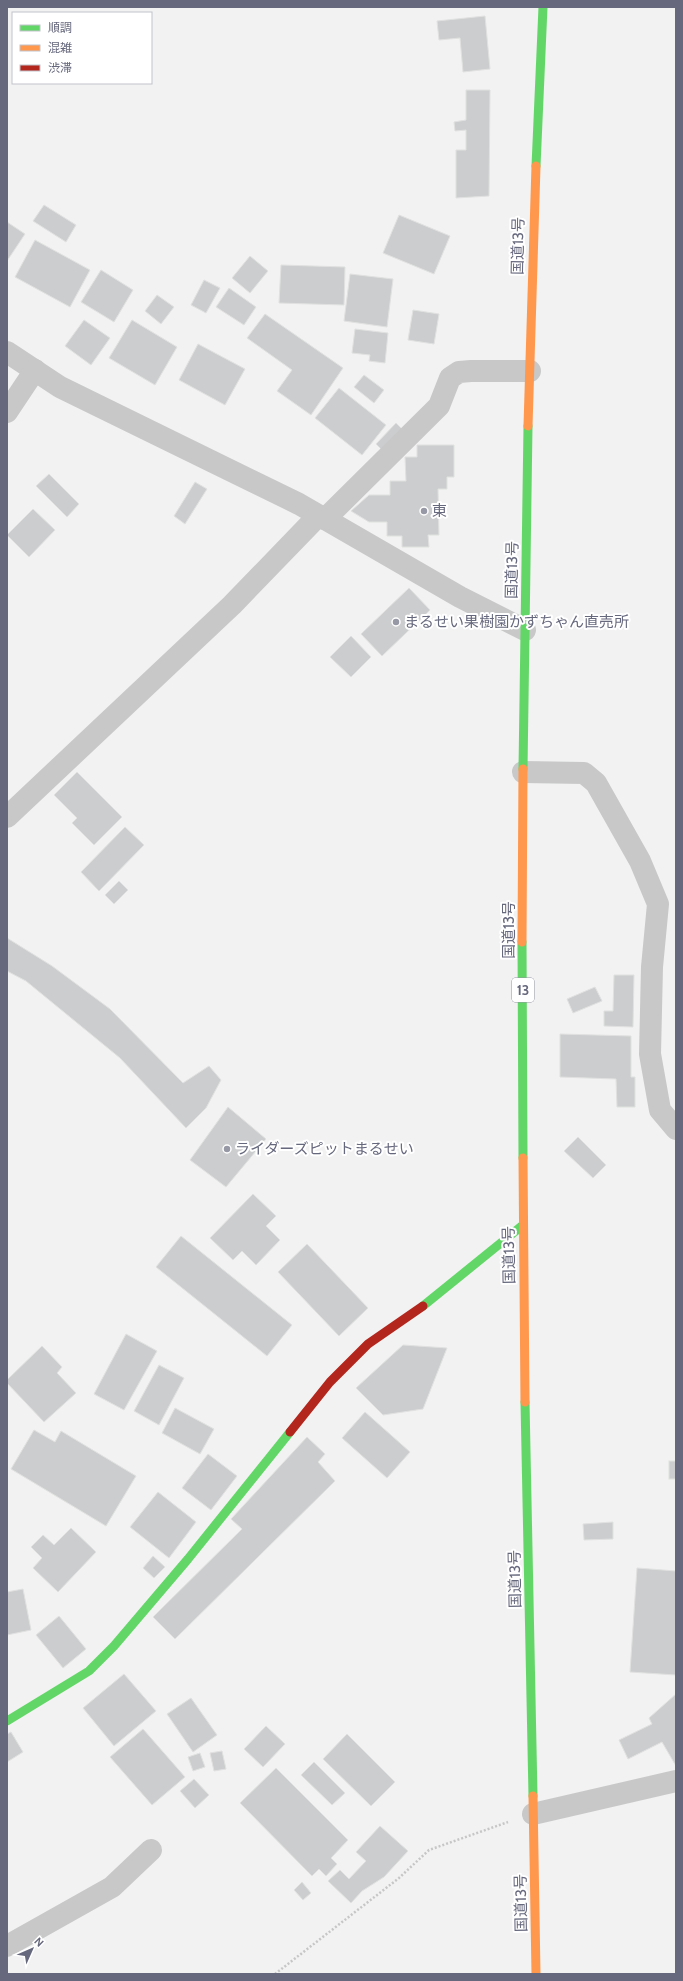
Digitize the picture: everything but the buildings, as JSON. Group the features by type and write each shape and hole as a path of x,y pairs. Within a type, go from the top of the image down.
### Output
{"main road":[{"name":"国道13号","path":"536,1974 522,1225 523,772 533,206 543,7"},
{"path":"7,1721 89,1671 114,1646 188,1559 330,1382 368,1344 430,1300 522,1225"}],"street":[{"path":"7,352 60,387 299,504 460,597 525,630"},
{"path":"7,412 35,370"},
{"path":"7,817 232,605 439,406 450,378 459,372 471,371 530,372"},
{"path":"523,772 584,773 596,783 640,861 653,888 658,904 652,967 650,1054 660,1110 676,1129"},
{"path":"533,1814 676,1781"},
{"path":"7,1946 112,1886 151,1850"}],"path":[{"path":"275,1974 399,1878 429,1850 533,1814"}],"traffic: fast":[{"path":"536,166 543,7"},
{"path":"523,769 528,426"},
{"path":"522,942 523,1158"},
{"path":"423,1306 523,1225"},
{"path":"525,1402 533,1796"},
{"path":"7,1721 89,1671 114,1646 188,1559 290,1432"}],"traffic: slow":[{"path":"528,426 536,166"},
{"path":"522,942 523,769"},
{"path":"523,1158 525,1402"},
{"path":"533,1796 536,1974"}],"traffic: jam":[{"path":"290,1432 330,1382 368,1344 423,1306"}],"place":[{"name":"東","path":"424,511"},
{"name":"まるせい果樹園かずちゃん直売所","path":"396,622"},
{"name":"ライダーズピットまるせい","path":"227,1149"}]}
